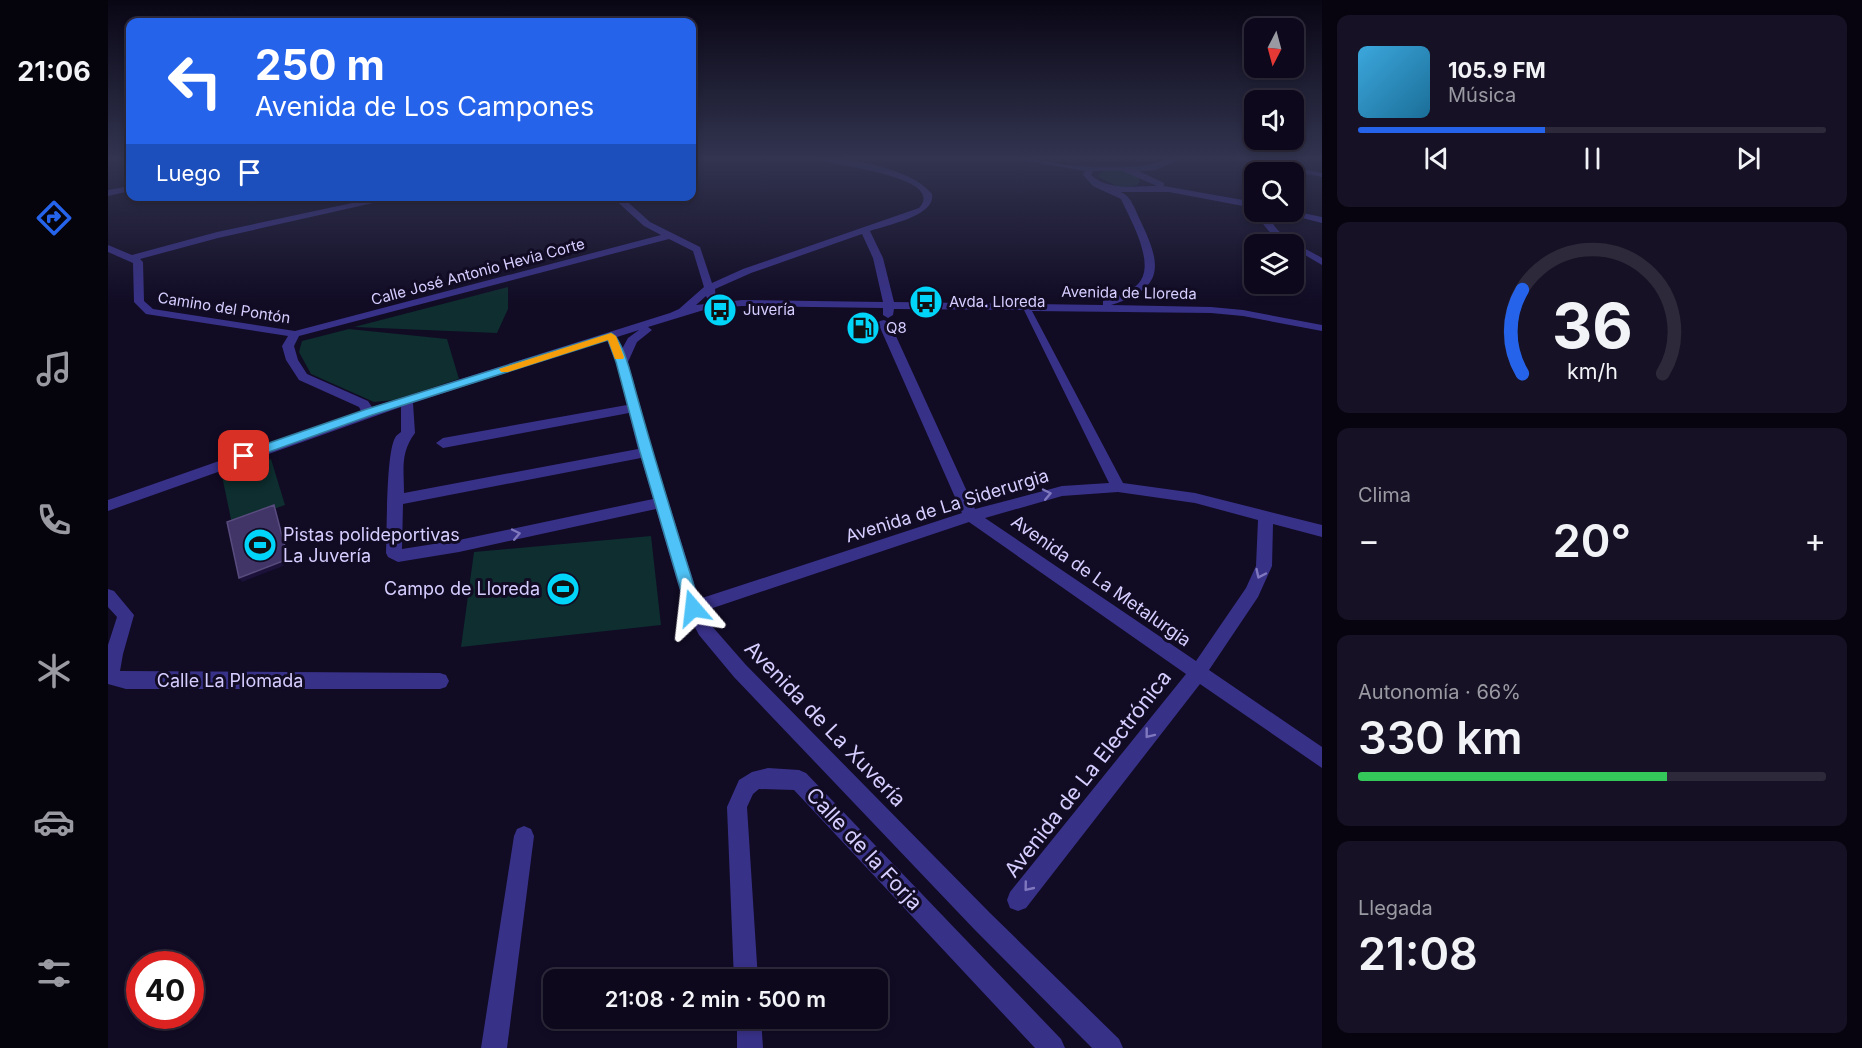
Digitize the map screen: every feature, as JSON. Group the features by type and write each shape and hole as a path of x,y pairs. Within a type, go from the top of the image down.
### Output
{"street":[{"path":"108,248 133,258 217,235 354,206"},
{"path":"626,206 647,224 697,249 712,298 725,303"},
{"path":"568,350 595,347 620,359 632,340 647,330 668,323 709,288 787,256 922,210 924,206"},
{"path":"1074,308 1118,300 1139,290 1147,283 1152,267 1128,206"},
{"path":"1304,216 1322,220"},
{"path":"1267,222 1272,229 1322,262"},
{"path":"864,231 875,248 890,305 884,323"},
{"name":"Calle José Antonio Hevia Corte","path":"295,334 668,236"},
{"name":"Camino del Pontón","path":"133,258 138,262 139,302 150,312 295,334 288,346 297,370 303,376 364,404 368,413"},
{"path":"1139,290 1148,301 1167,309"},
{"name":"Avenida de Lloreda","path":"678,313 725,303 1167,309 1227,311 1322,328"},
{"path":"867,305 870,312 884,323 971,516"},
{"path":"1028,312 1118,487"},
{"path":"108,506 368,413 678,313"},
{"name":"Avenida de La Xuvería","path":"611,336 620,359 693,608 705,630 740,671 982,921 1110,1048"},
{"path":"407,400 408,433 401,439 398,450 394,553 403,556 459,546 661,503"},
{"path":"443,443 634,408"},
{"path":"395,500 646,452"},
{"name":"Avenida de La Siderurgia","path":"693,608 971,516 1062,491 1118,487 1195,498 1322,531"},
{"path":"108,518 141,495"},
{"name":"Avenida de La Metalurgia","path":"971,516 1322,758"},
{"name":"Avenida de La Electrónica","path":"1018,900 1197,672 1252,591 1264,566 1266,517"},
{"name":"Calle La Plomada","path":"108,596 126,615 124,629 110,663 111,677 126,681 440,681"},
{"name":"Calle de la Forja","path":"745,969 737,807 741,791 752,781 770,778 799,780 1052,1048"},
{"path":"494,1048 524,836"},
{"path":"749,1029 750,1048"}],"green space":[{"path":"508,287 508,309 497,333 354,327"},
{"path":"349,329 447,339 459,379 395,400 374,402 311,374 299,352 302,341"},
{"name":"Pistas polideportivas La Juvería","path":"271,459 285,505 232,524 222,476"},
{"name":"Campo de Lloreda","path":"651,536 661,625 461,647 474,552"}],"building":[{"name":"Pistas polideportivas La Juvería","path":"274,505 288,559 239,578 227,522"}],"slow traffic":[{"path":"504,369 611,336 619,357"}],"place":[{"name":"Avda. Lloreda","path":"926,302"},
{"name":"Juvería","path":"720,310"},
{"name":"Q8","path":"863,328"},
{"name":"Pistas polideportivas La Juvería","path":"260,545"},
{"name":"Campo de Lloreda","path":"563,589"}],"route":[{"path":"244,456 368,413 611,336 622,362 646,452 693,608"}]}
